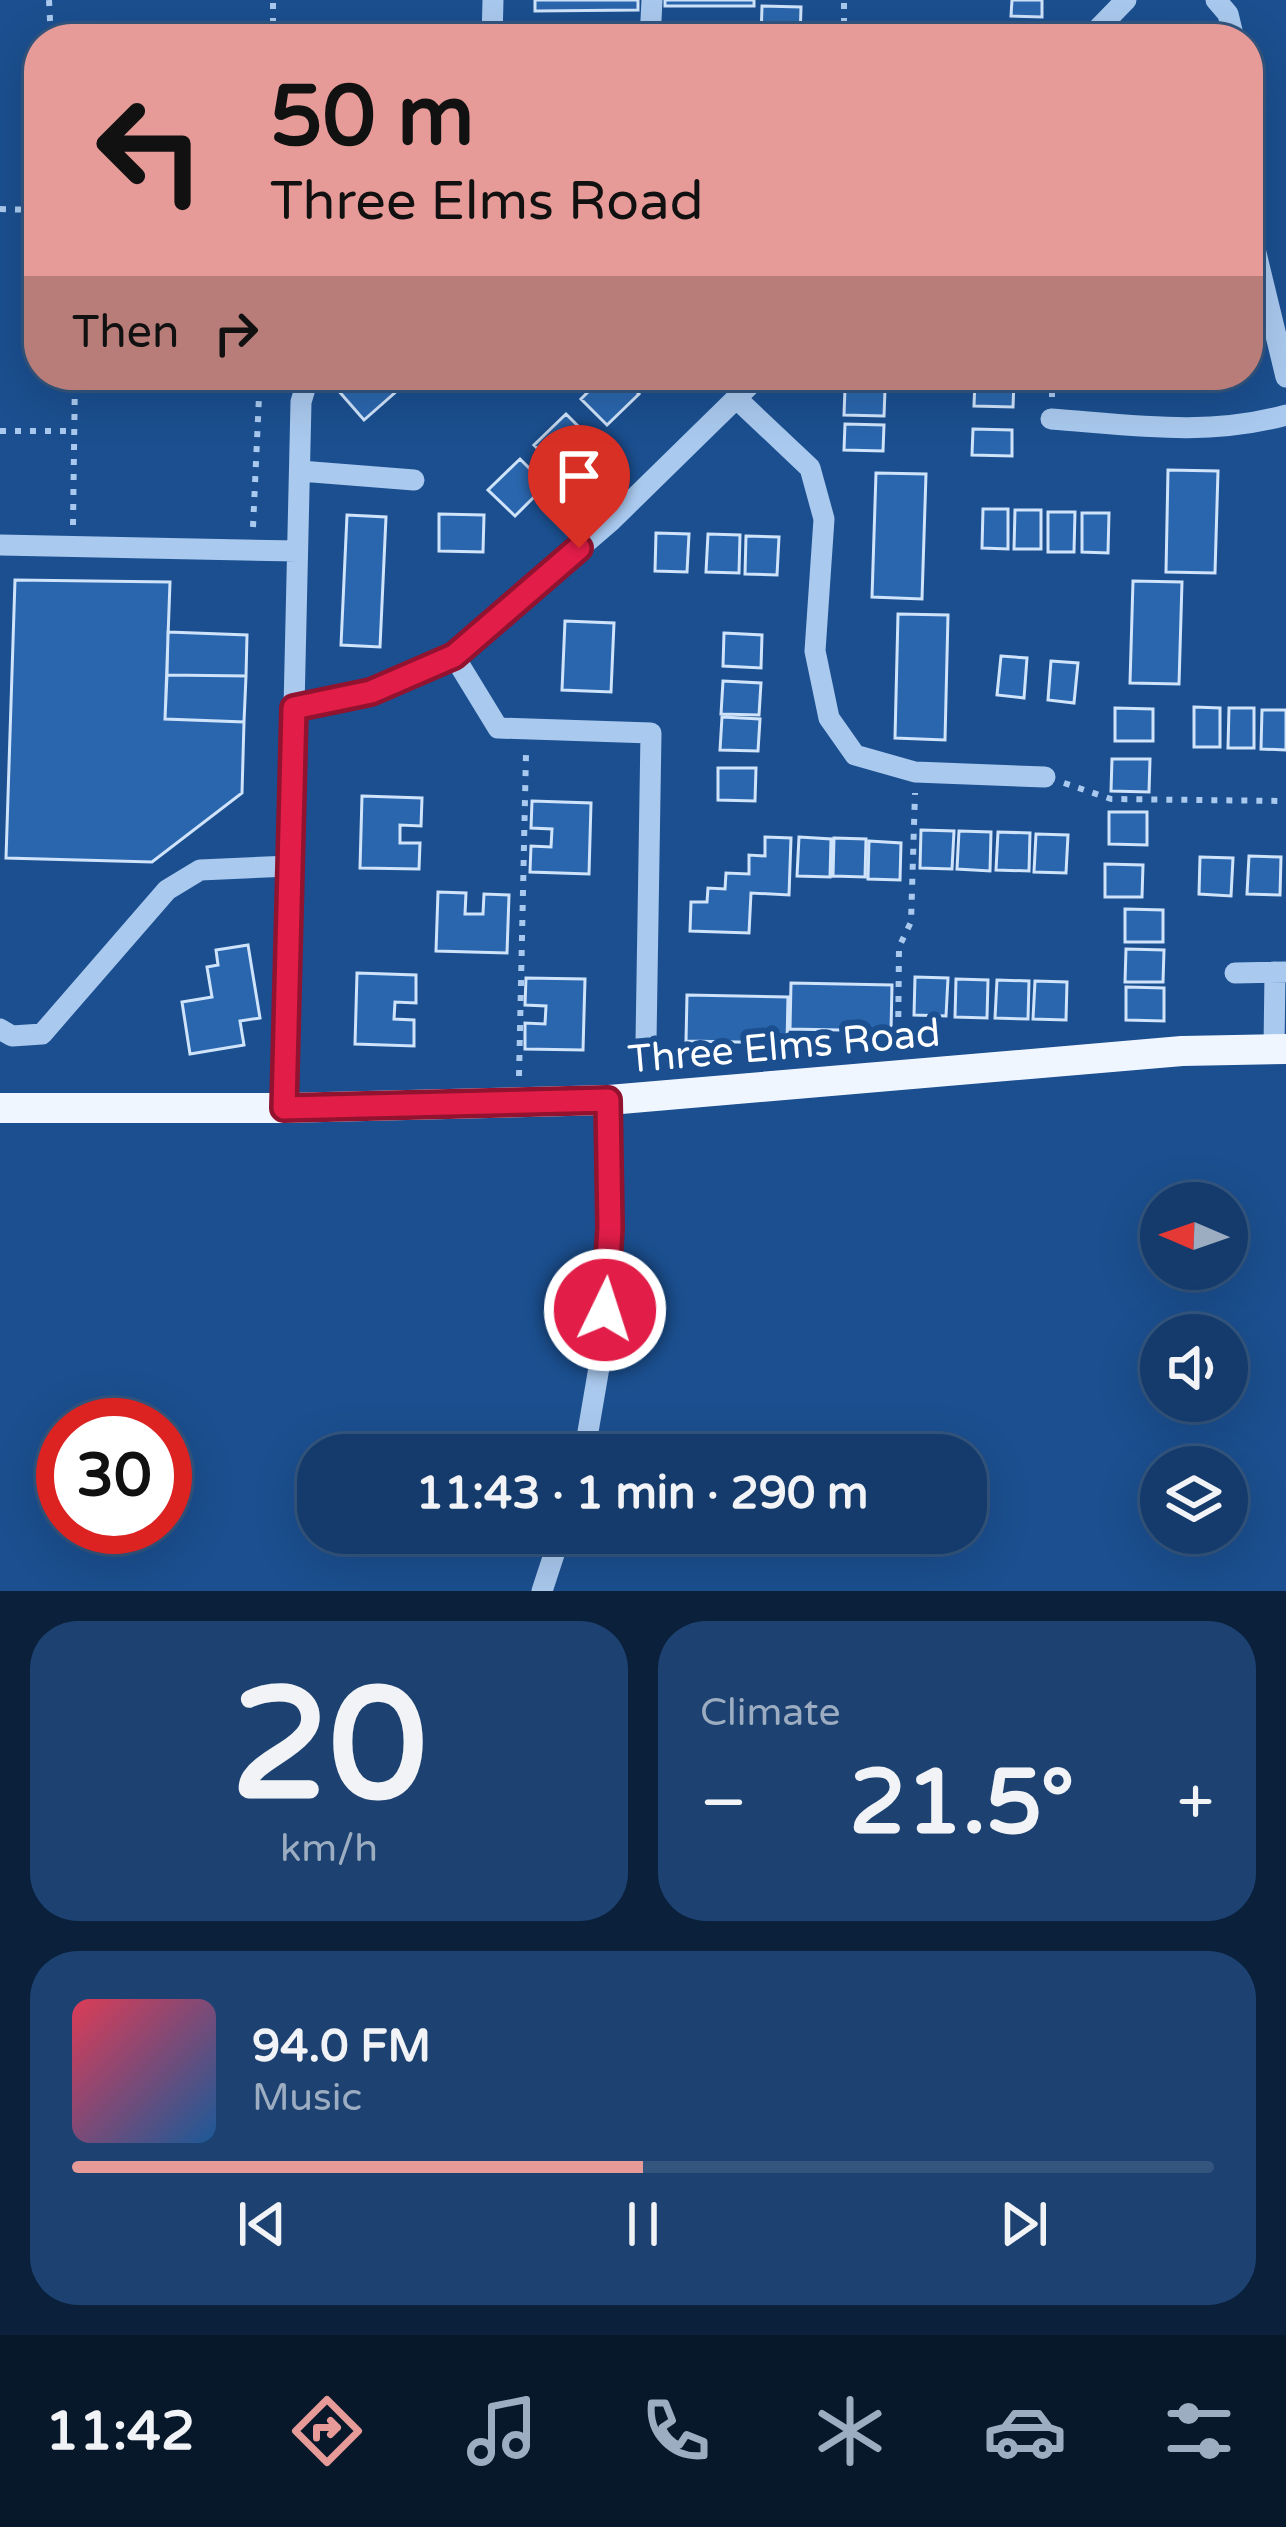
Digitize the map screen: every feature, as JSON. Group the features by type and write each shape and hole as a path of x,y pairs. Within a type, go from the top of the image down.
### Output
{"main road":[{"name":"Three Elms Road","path":"0,1108 284,1108 608,1100 1182,1052 1280,1049"}],"street":[{"path":"1103,24 1126,0"},
{"path":"1263,282 1286,377"},
{"path":"284,1108 299,471 305,390"},
{"path":"294,708 371,692 454,656 611,521 746,390"},
{"path":"737,399 810,467 824,519 815,651 829,718 856,755 915,772 1045,777"},
{"path":"1052,418 1187,430 1286,415"},
{"path":"299,471 414,480"},
{"path":"0,545 297,551"},
{"path":"454,656 498,728 651,733 646,1041"},
{"path":"0,1029 12,1036 42,1034 167,890 200,870 290,866"},
{"path":"1235,973 1281,972 1280,1049"},
{"path":"587,1434 604,1330 610,1228 608,1100"},
{"path":"542,1591 554,1554"}],"path":[{"path":"73,546 75,390"},
{"path":"252,550 259,390"},
{"path":"0,431 74,431"},
{"path":"518,1103 527,730"},
{"path":"898,1074 899,947 911,922 915,772"},
{"path":"1045,777 1111,799 1286,801"}],"building":[{"path":"535,0 638,0 638,10 535,11"},
{"path":"665,0 754,0 754,6 665,6"},
{"path":"1012,0 1042,0 1042,17 1011,16"},
{"path":"762,6 801,7 800,24 761,24"},
{"path":"338,390 398,390 364,420"},
{"path":"590,390 635,390 639,394 607,425 581,399"},
{"path":"845,390 885,390 884,416 844,415"},
{"path":"975,390 1014,390 1013,407 974,406"},
{"path":"566,414 592,440 561,472 534,445"},
{"path":"845,424 884,425 883,451 844,450"},
{"path":"973,429 1012,430 1012,456 972,455"},
{"path":"520,459 546,485 515,516 488,490"},
{"path":"1168,470 1218,471 1215,573 1166,572"},
{"path":"876,473 926,474 922,599 872,597"},
{"path":"983,509 1008,509 1008,549 982,548"},
{"path":"1015,510 1041,510 1041,549 1014,549"},
{"path":"1048,512 1075,512 1074,552 1048,552"},
{"path":"1082,513 1109,513 1108,553 1082,552"},
{"path":"439,514 484,515 483,552 439,551"},
{"path":"347,515 386,517 380,647 341,645"},
{"path":"656,533 689,534 687,572 655,571"},
{"path":"708,534 740,535 739,573 706,572"},
{"path":"746,536 779,537 777,575 745,574"},
{"path":"15,580 170,582 165,719 244,722 242,793 152,862 6,858"},
{"path":"1133,581 1182,582 1179,684 1130,683"},
{"path":"898,614 948,615 945,740 895,738"},
{"path":"565,621 614,623 611,692 562,690"},
{"path":"168,632 247,635 246,676 167,675"},
{"path":"724,633 762,635 761,668 723,666"},
{"path":"1001,656 1027,658 1024,698 997,695"},
{"path":"1051,661 1078,663 1074,703 1048,700"},
{"path":"167,675 246,676 244,722 165,719"},
{"path":"723,681 761,683 759,715 721,714"},
{"path":"1194,707 1220,708 1220,747 1194,747"},
{"path":"1115,708 1153,709 1153,741 1115,741"},
{"path":"1229,708 1254,708 1254,748 1228,748"},
{"path":"1262,710 1286,710 1286,750 1261,749"},
{"path":"722,717 760,719 758,751 720,750"},
{"path":"1112,759 1150,759 1149,792 1111,791"},
{"path":"718,768 756,768 755,801 718,800"},
{"path":"362,796 422,798 421,826 400,825 400,843 420,843 419,869 360,868"},
{"path":"532,801 591,803 589,874 530,872 531,846 551,847 552,829 531,828"},
{"path":"1109,812 1147,812 1147,845 1109,844"},
{"path":"921,830 954,831 952,869 920,868"},
{"path":"959,831 991,832 990,871 957,869"},
{"path":"998,832 1030,833 1029,871 996,870"},
{"path":"1036,834 1068,835 1066,873 1034,872"},
{"path":"765,837 791,838 789,895 751,893 749,933 690,931 691,902 707,902 708,888 725,889 726,873 749,874 749,855 765,856"},
{"path":"799,837 831,839 830,877 797,876"},
{"path":"834,838 866,839 865,877 833,876"},
{"path":"869,841 901,843 900,880 868,879"},
{"path":"1249,856 1281,857 1280,895 1247,894"},
{"path":"1200,857 1233,858 1231,896 1199,894"},
{"path":"1105,864 1143,865 1142,897 1105,897"},
{"path":"438,892 466,893 465,914 483,914 484,894 509,895 507,953 436,951"},
{"path":"1125,909 1163,910 1163,942 1125,942"},
{"path":"248,945 260,1018 240,1021 244,1045 190,1054 182,1002 212,997 207,967 218,965 216,950"},
{"path":"1126,949 1164,950 1163,982 1125,982"},
{"path":"357,973 416,975 416,1003 395,1002 394,1019 414,1020 414,1046 355,1044"},
{"path":"915,977 948,978 946,1016 914,1015"},
{"path":"526,978 585,979 583,1050 525,1049 525,1023 545,1024 546,1006 525,1005"},
{"path":"956,979 988,980 987,1018 955,1017"},
{"path":"997,980 1029,981 1028,1019 995,1018"},
{"path":"1035,981 1067,982 1066,1020 1033,1019"},
{"path":"791,983 892,985 891,1031 790,1029"},
{"path":"1126,987 1164,988 1164,1021 1126,1020"},
{"path":"687,995 788,997 787,1043 686,1041"}],"route":[{"path":"579,548 454,656 371,692 294,708 284,1108 608,1100 610,1228 605,1310"}]}
